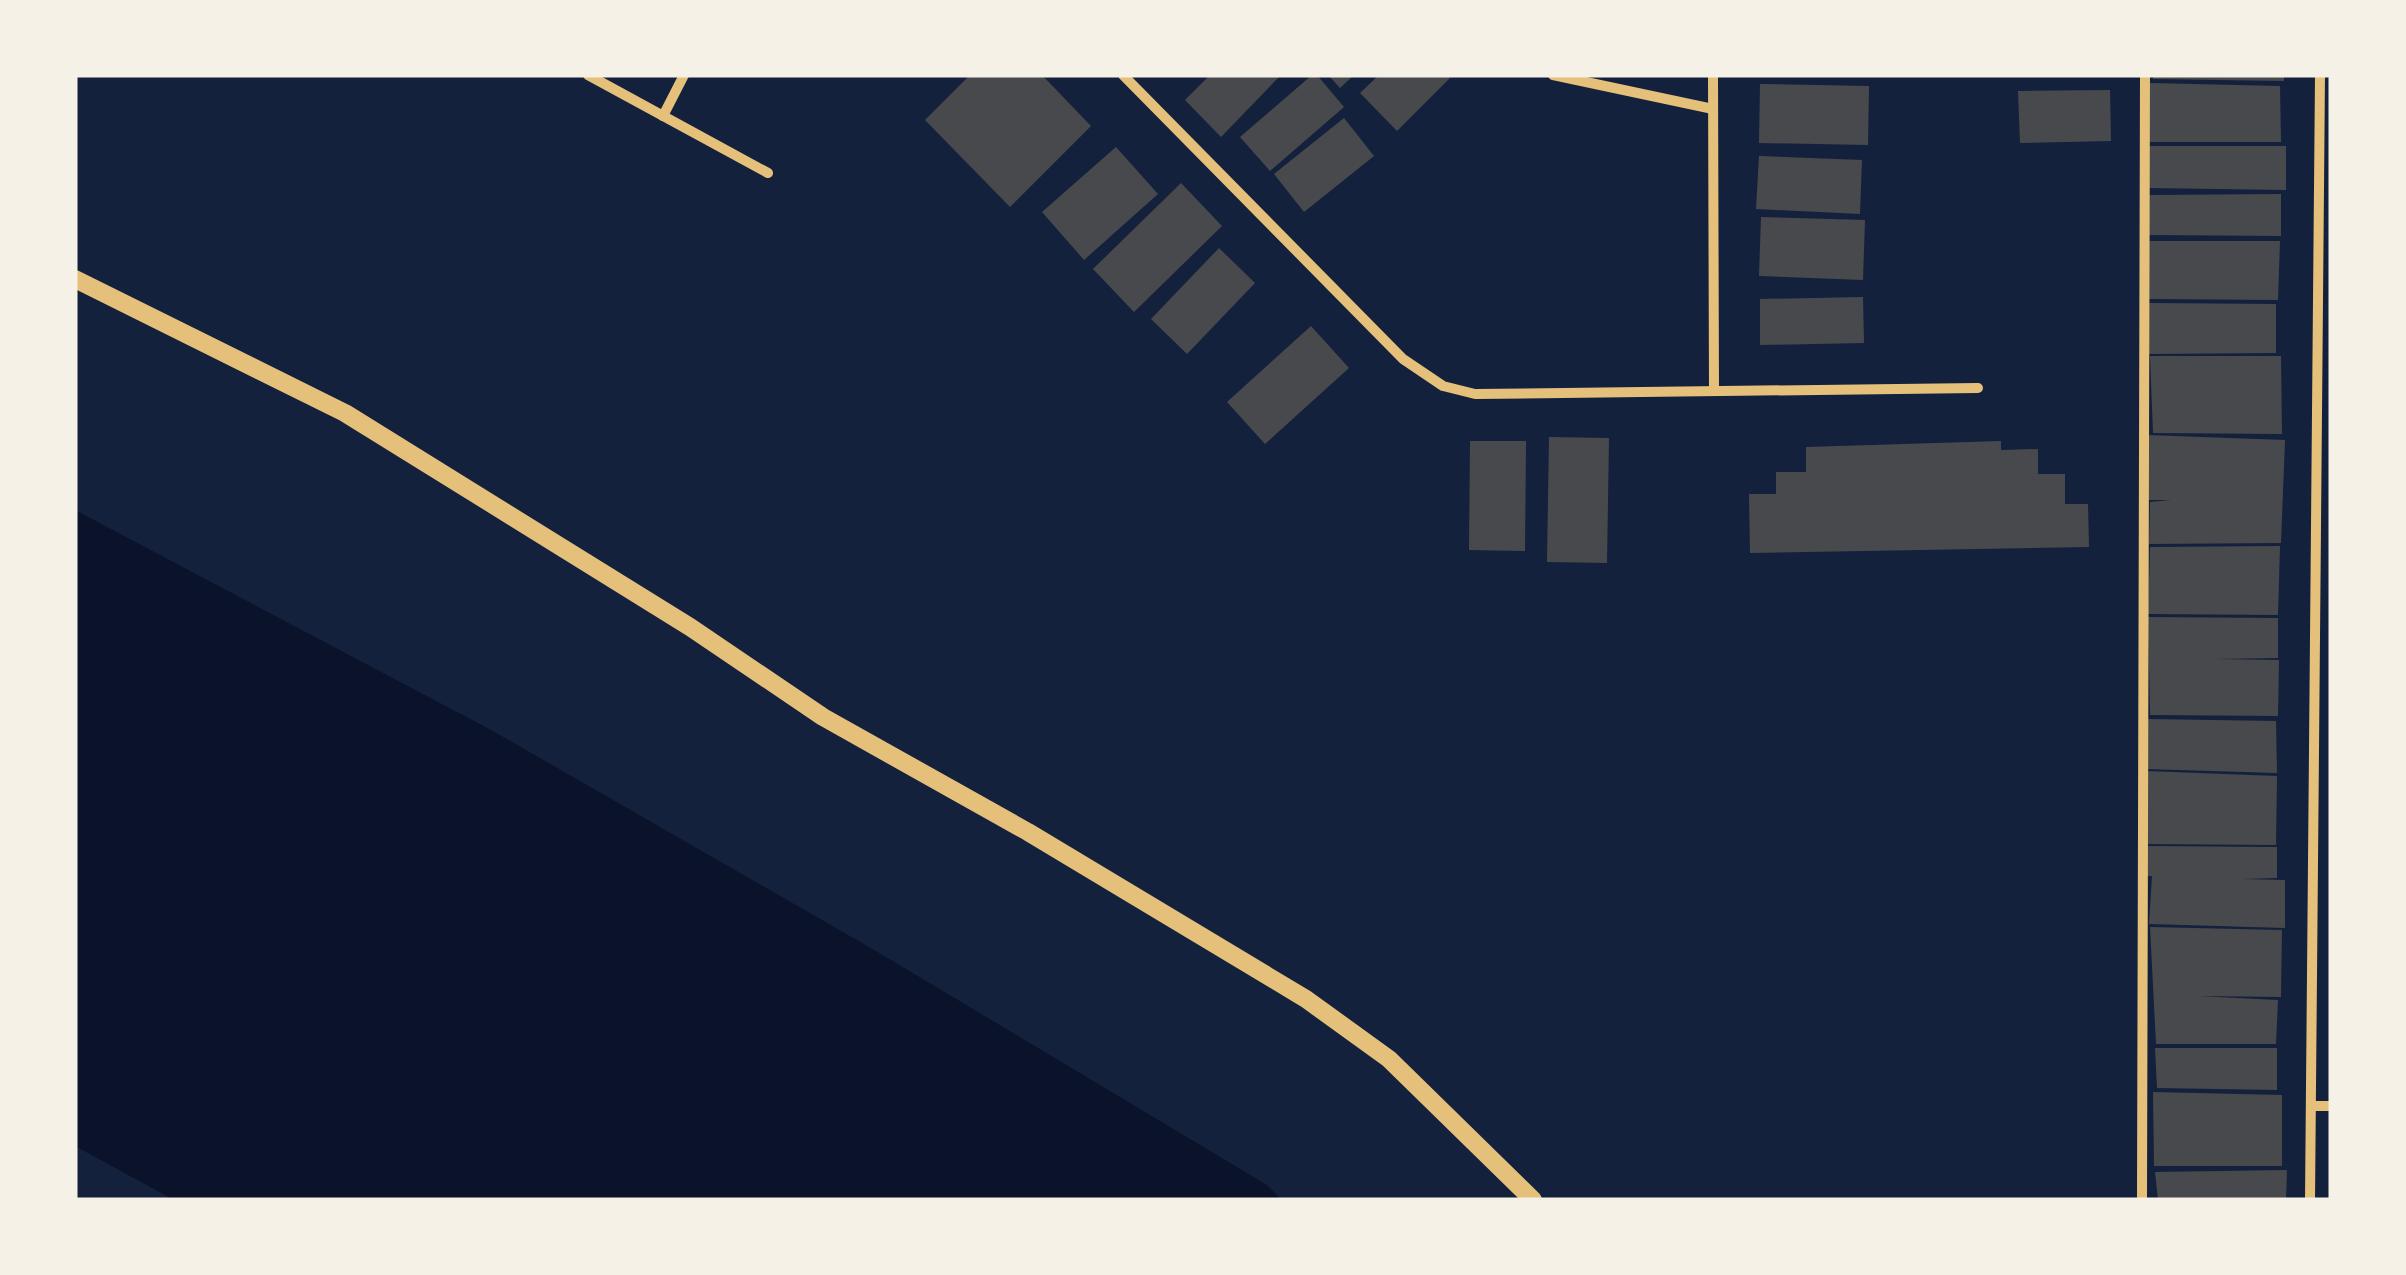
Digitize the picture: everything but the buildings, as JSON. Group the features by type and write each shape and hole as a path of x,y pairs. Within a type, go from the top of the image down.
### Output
{"street":[{"path":"588,75 768,174"},
{"path":"663,116 684,75"},
{"path":"1123,75 1402,358 1443,386 1475,394 1978,388"},
{"path":"1553,75 1713,108"},
{"path":"1713,75 1714,391"},
{"path":"2142,1200 2145,75"},
{"path":"2310,1200 2320,75"},
{"path":"75,280 344,412 690,627 823,717 1028,832 1306,1000 1389,1060 1534,1200"},
{"path":"2318,311 2331,311"},
{"path":"2315,796 2331,796"},
{"path":"2311,1106 2331,1106"}],"water":[{"path":"75,510 493,731 876,951 1267,1185 1282,1200 174,1200 75,1146"}]}
